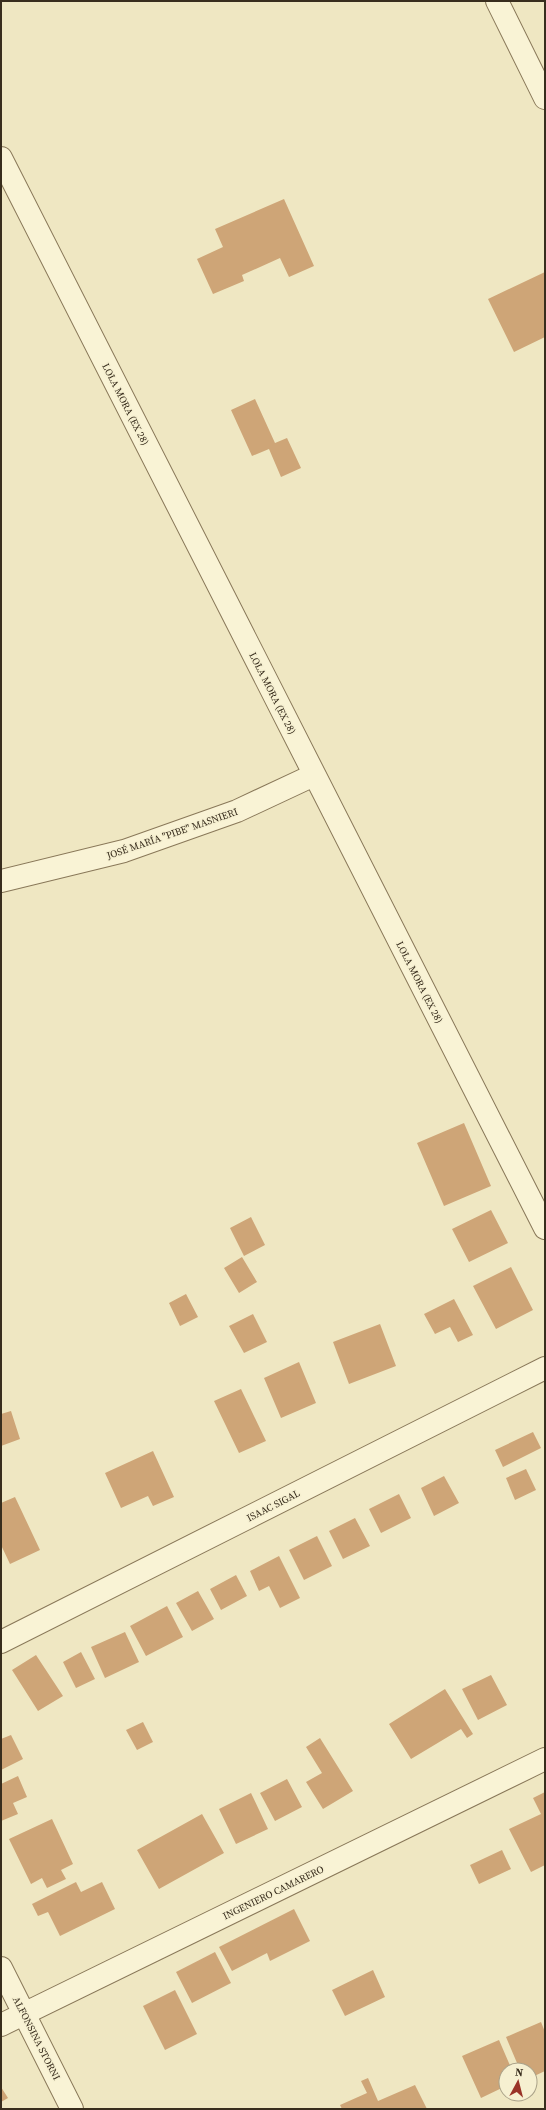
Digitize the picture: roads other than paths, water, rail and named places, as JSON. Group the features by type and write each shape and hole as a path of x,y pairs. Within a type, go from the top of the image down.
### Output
{"street":[{"path":"497,1 545,98"},
{"name":"LOLA MORA (EX 28)","path":"1,158 545,1228"},
{"name":"JOSÉ MARÍA \"PIBE\" MASNIERI","path":"1,881 124,851 237,811 314,775"},
{"name":"ISAAC SIGAL","path":"1,1642 545,1368"},
{"name":"INGENIERO CAMARERO","path":"1,2024 545,1759"},
{"name":"ALFONSINA STORNI","path":"1,1968 72,2109"}]}
